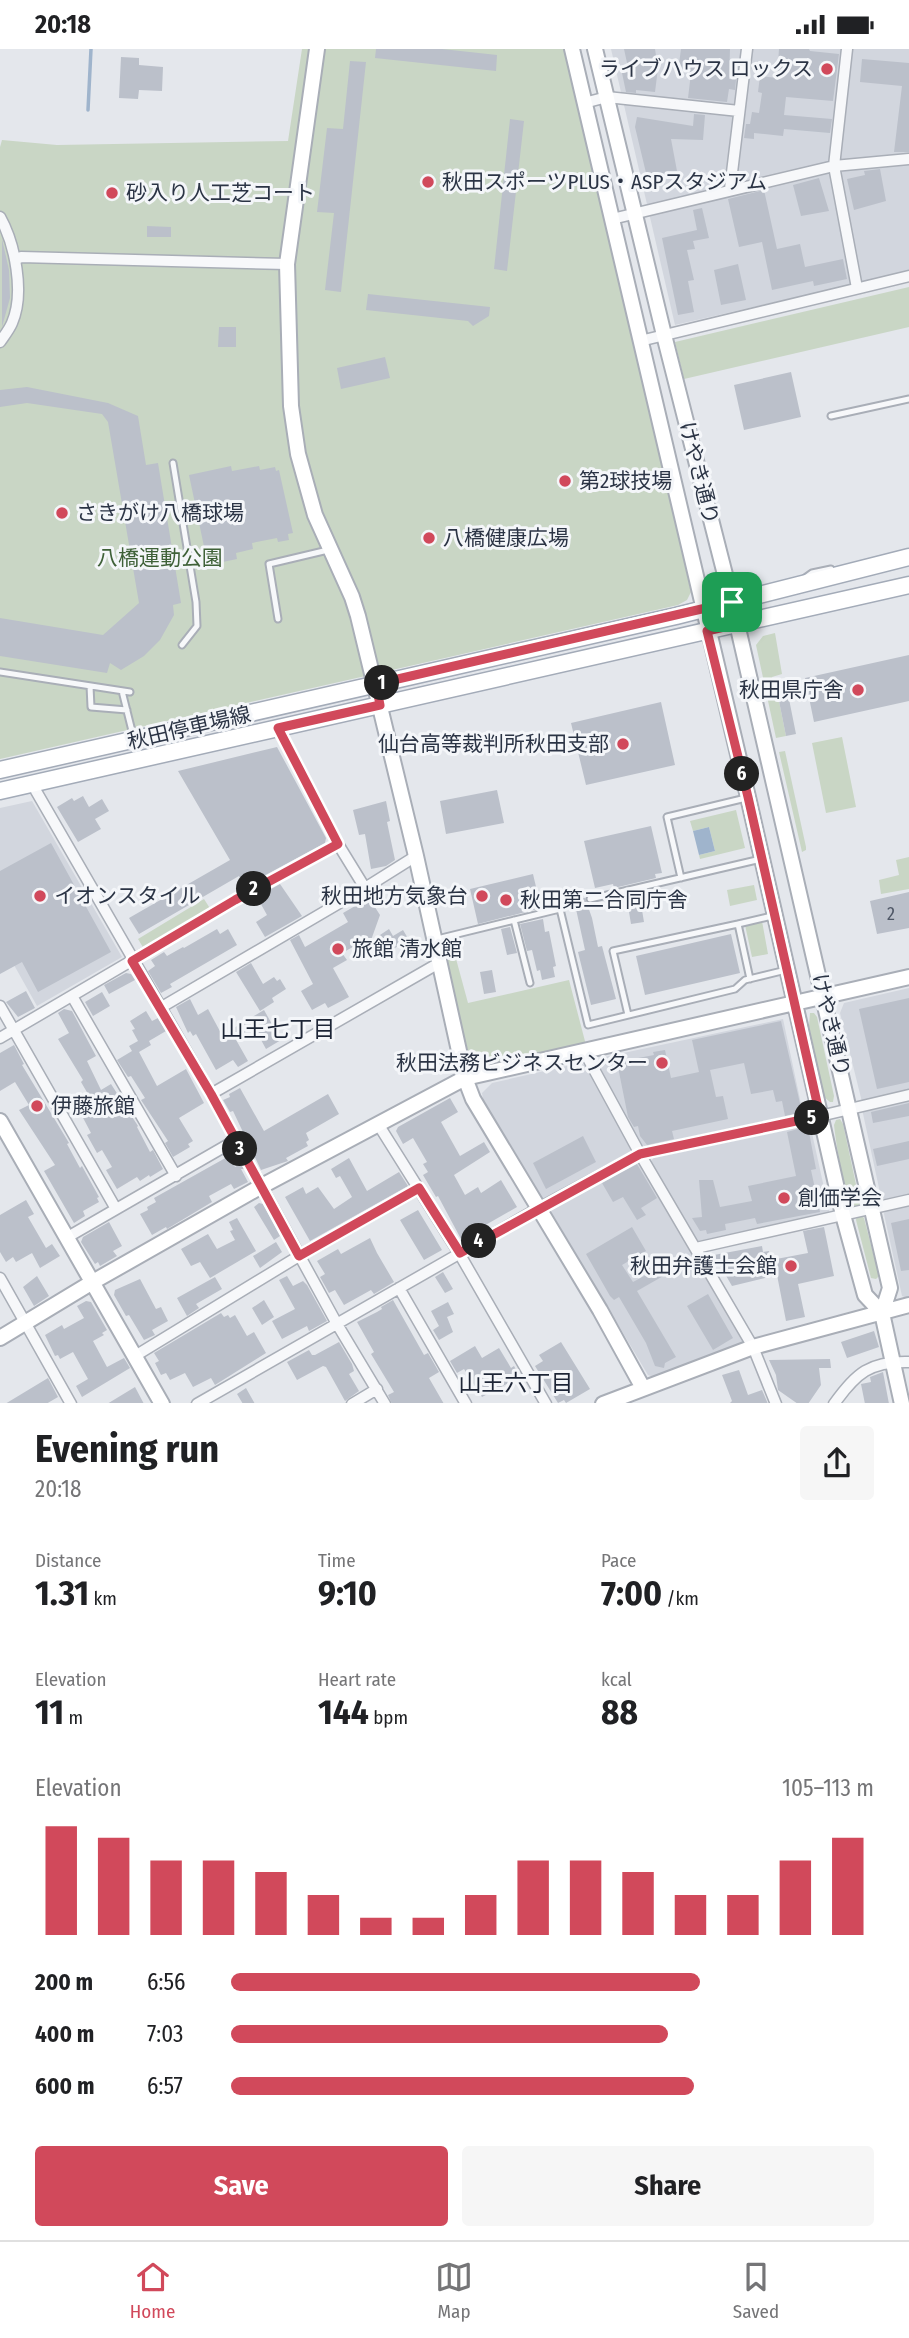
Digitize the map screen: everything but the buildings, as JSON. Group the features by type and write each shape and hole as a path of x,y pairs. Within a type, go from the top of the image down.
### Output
{"main road":[{"name":"秋田停車場線","path":"0,770 703,609 909,557"},
{"name":"秋田停車場線","path":"0,791 909,585"}],"street":[{"path":"317,49 287,264 291,406 297,443 315,515 352,597 376,684 465,1078 473,1098 600,1310 643,1388"},
{"name":"けやき通り","path":"572,49 843,1215 865,1295 882,1313 890,1288 850,1108 732,602 595,49"},
{"path":"730,190 747,49"},
{"path":"847,49 834,166 857,288"},
{"path":"584,103 607,97 740,111"},
{"path":"612,219 834,166 909,159"},
{"path":"0,217 9,233 18,289 12,322 0,342"},
{"path":"15,260 21,257 287,264"},
{"path":"640,341 909,276"},
{"path":"278,728 338,844 365,888"},
{"path":"34,783 36,791 132,961 211,1094 337,1324 385,1403"},
{"path":"0,1038 235,900 338,844"},
{"path":"160,1008 416,856"},
{"path":"211,1094 439,963"},
{"path":"0,1338 260,1187 465,1078 909,977"},
{"path":"72,996 176,1176"},
{"path":"0,1006 116,1209"},
{"path":"584,1051 640,1154 753,1346 776,1403"},
{"path":"197,1403 539,1208 640,1154 909,1095"},
{"path":"0,1121 162,1403"},
{"path":"378,1124 460,1253 546,1403"},
{"path":"66,1238 236,1140"},
{"path":"135,1356 299,1256 419,1188"},
{"path":"696,1248 909,1200"},
{"path":"0,1278 71,1403"},
{"path":"399,1288 466,1403"},
{"path":"603,1403 753,1346 909,1305"},
{"path":"882,1313 902,1403"},
{"path":"834,1403 852,1379 868,1367 909,1362"},
{"path":"352,1403 377,1389"}],"lane":[{"path":"831,416 909,399"},
{"path":"173,463 197,602 197,625 182,645"},
{"path":"278,619 269,564 331,549"},
{"path":"0,672 130,692"},
{"path":"90,685 91,707 127,710"},
{"path":"122,691 134,741"},
{"path":"681,878 667,817 748,797"},
{"path":"590,899 761,859"},
{"path":"434,940 559,909 588,1025 735,989 745,980 786,970"},
{"path":"628,1015 613,951 774,915"},
{"path":"514,920 530,983"},
{"path":"738,924 750,979"}],"shaded area":[{"path":"611,49 909,49 909,271 675,325"},
{"name":"イオンスタイル","path":"32,801 122,957 37,1006 0,940 0,808"},
{"path":"909,988 909,1091 862,1102 840,1013 844,1003"},
{"path":"783,1019 804,1118 648,1148 638,1143 596,1064 600,1058"},
{"path":"580,1063 587,1066 632,1145 629,1155 543,1199 483,1099 482,1093 492,1083"},
{"path":"909,1098 909,1196 882,1202 862,1109"},
{"path":"810,1124 830,1215 700,1244 650,1163 654,1157"},
{"path":"637,1159 641,1161 744,1339 740,1346 654,1377 648,1375 550,1210 551,1205"},
{"path":"909,1204 907,1298 902,1296 884,1214 885,1209"}],"green space":[{"name":"八橋運動公園","path":"302,49 565,49 691,592 687,600 678,605 0,759 2,140 57,145 288,141"},
{"path":"909,287 909,327 684,379 675,342"},
{"path":"775,633 782,674 772,677 786,736 776,738 756,645 763,636"},
{"path":"842,737 856,807 826,813 812,743"},
{"path":"785,751 806,847 802,852 779,752"},
{"path":"736,810 745,848 700,859 699,855 715,851 709,827 693,831 690,821"},
{"path":"909,857 909,889 881,894 879,880 899,875 896,860"},
{"path":"754,885 757,900 730,906 727,890"},
{"path":"204,899 211,910 144,949 138,939"},
{"path":"762,921 768,954 752,957 745,925"},
{"path":"452,944 468,1003 569,980 586,1045 490,1065 476,1064 469,1056 442,946"},
{"path":"810,1013 817,1017 833,1102 824,1097 809,1026"},
{"path":"840,1119 860,1203 858,1209 848,1194 841,1170 834,1125 836,1120"},
{"path":"860,1214 864,1218 879,1276 876,1279 871,1278 856,1220"}],"water":[{"path":"709,827 715,851 699,855 693,831"}],"waterway":[{"path":"88,110 91,49"}],"place":[{"name":"ライブハウス ロックス","path":"827,69"},
{"name":"秋田スポーツPLUS・ASPスタジアム","path":"428,182"},
{"name":"砂入り人工芝コート","path":"112,193"},
{"name":"第2球技場","path":"565,481"},
{"name":"さきがけ八橋球場","path":"62,513"},
{"name":"八橋健康広場","path":"429,538"},
{"name":"秋田県庁舎","path":"858,690"},
{"name":"仙台高等裁判所秋田支部","path":"623,744"},
{"name":"イオンスタイル","path":"40,896"},
{"name":"秋田地方気象台","path":"482,896"},
{"name":"秋田第二合同庁舎","path":"506,900"},
{"name":"旅館 清水館","path":"338,949"},
{"name":"秋田法務ビジネスセンター","path":"662,1063"},
{"name":"伊藤旅館","path":"37,1106"},
{"name":"創価学会","path":"784,1198"},
{"name":"秋田弁護士会館","path":"791,1266"}],"district":[{"name":"山王七丁目","path":"278,1029"},
{"name":"山王六丁目","path":"516,1383"}],"route":[{"path":"732,602 737,624 707,631 748,797 820,1116 640,1154 460,1253 419,1188 299,1256 211,1094 132,961 235,900 338,844 278,728 380,705 376,684 732,602"}]}
